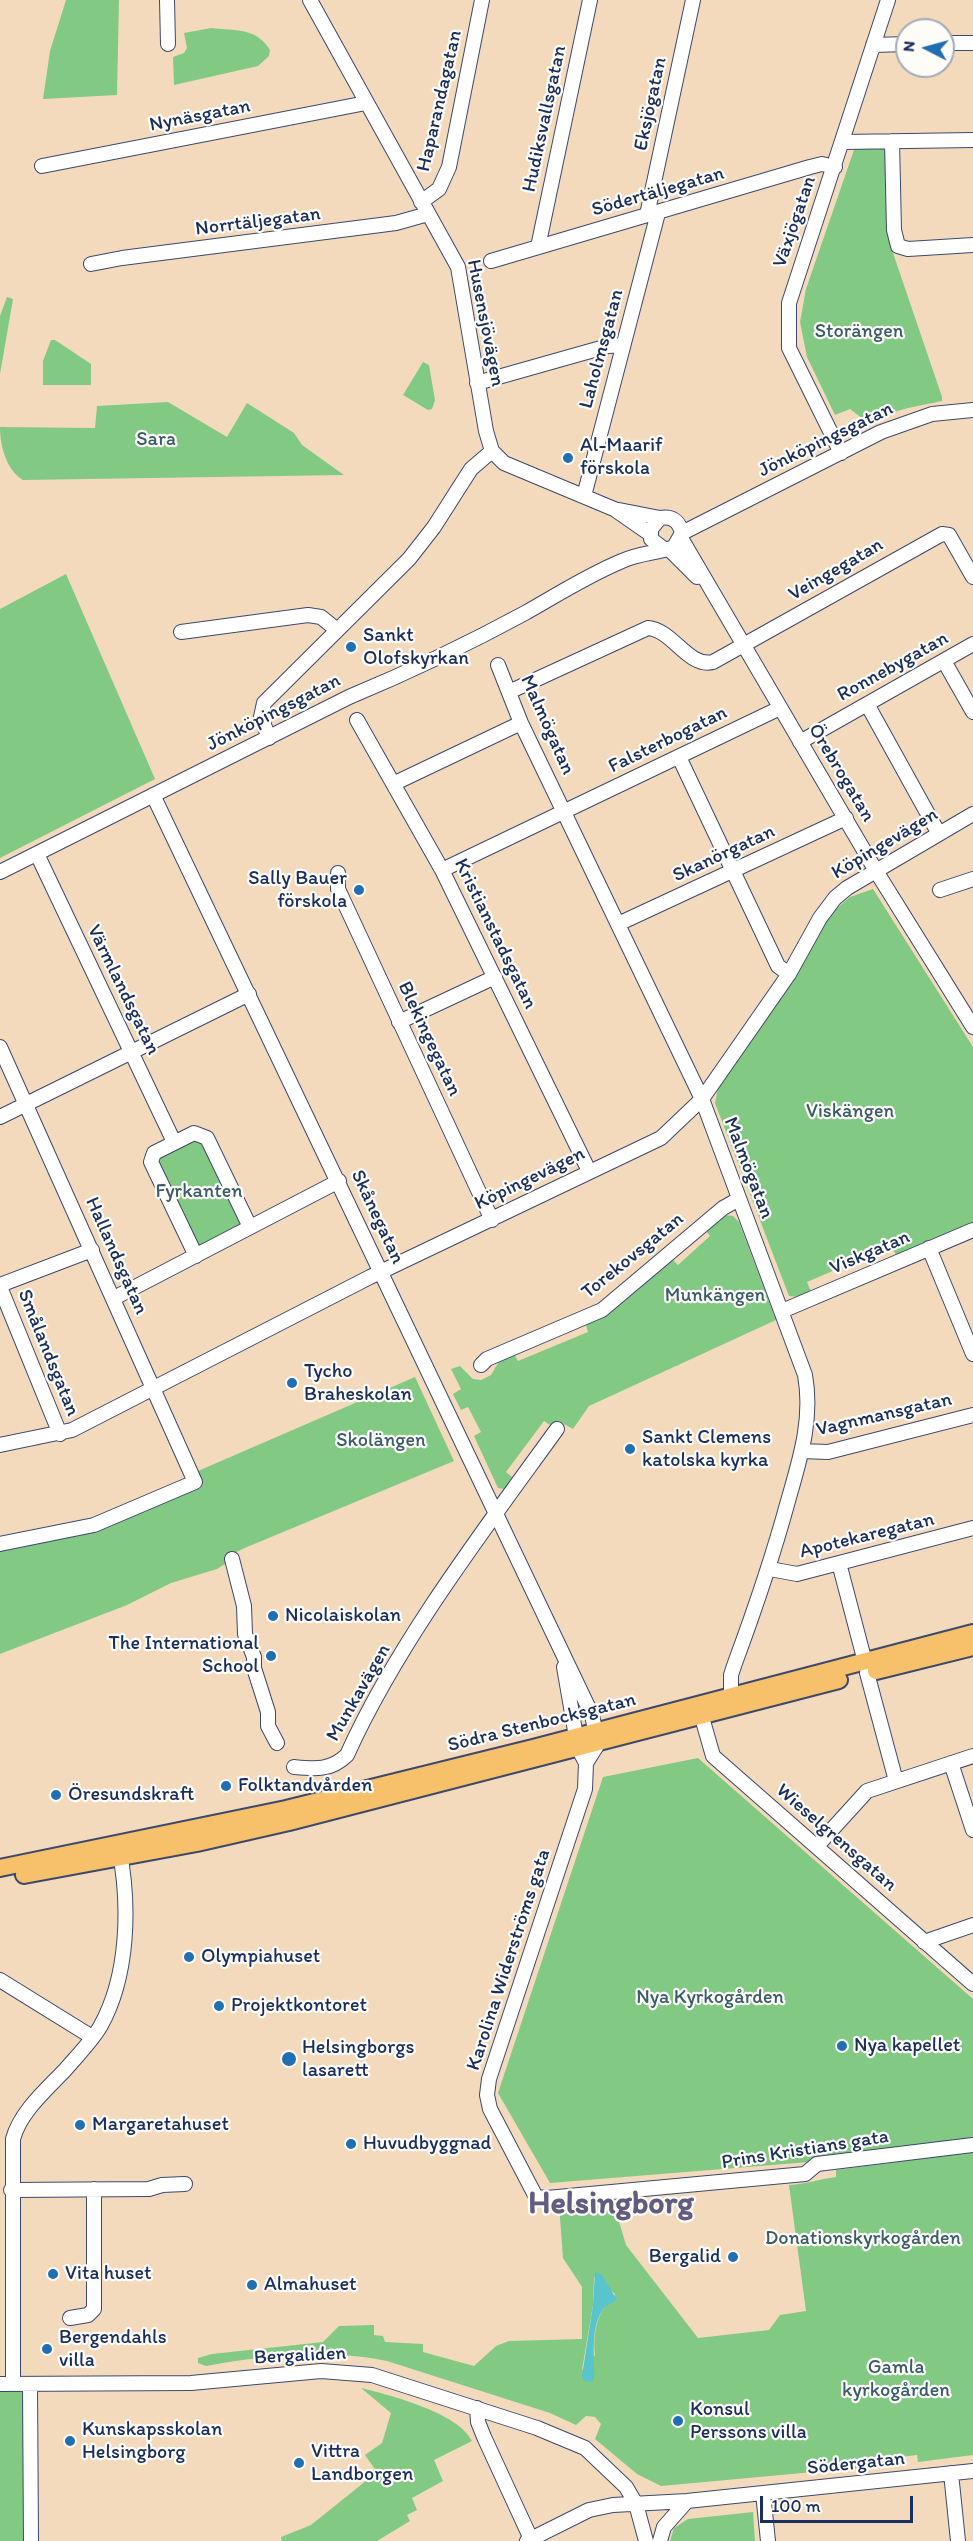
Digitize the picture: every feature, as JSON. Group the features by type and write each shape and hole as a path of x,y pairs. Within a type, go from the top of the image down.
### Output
{"main road":[{"name":"Södra Stenbocksgatan","path":"866,1668 973,1633"},
{"name":"Södra Stenbocksgatan","path":"120,1851 289,1822 580,1749 597,1738 866,1668 973,1647"},
{"path":"0,1868 120,1851"},
{"path":"0,1880 120,1851"}],"street":[{"path":"167,0 168,44"},
{"path":"297,0 312,3"},
{"name":"Haparandagatan","path":"425,208 439,189 449,167 482,0"},
{"name":"Hudiksvallsgatan","path":"538,247 590,0"},
{"name":"Eksjögatan","path":"653,214 693,0"},
{"name":"Växjögatan","path":"841,453 795,363 787,331 792,291 835,167 888,0"},
{"name":"Husensjövägen","path":"312,3 460,272 477,383 492,451"},
{"path":"955,43 973,43"},
{"path":"873,45 895,44"},
{"name":"Nynäsgatan","path":"42,166 366,103"},
{"path":"843,142 973,140"},
{"path":"892,141 894,230 898,246 908,249 973,245"},
{"name":"Södertäljegatan","path":"491,261 810,167 822,164 835,167"},
{"name":"Norrtäljegatan","path":"91,264 122,258 396,224 425,208"},
{"name":"Laholmsgatan","path":"584,496 623,345 653,214"},
{"path":"477,383 608,346 623,345"},
{"name":"Jönköpingsgatan","path":"0,872 435,658 631,557 666,549 681,535 702,522 881,432 914,419 940,413 973,410"},
{"path":"269,738 261,717 264,703 422,545 465,477 476,463 492,451 509,465 614,509 667,519 702,522"},
{"path":"614,509 650,537"},
{"name":"Jönköpingsgatan","path":"631,557 650,537 652,524 667,519"},
{"name":"Örebrogatan","path":"667,519 681,535 716,599 876,871 973,1027"},
{"name":"Veingegatan","path":"511,691 643,630 658,630 703,663 717,660 896,557 942,534 949,535 973,577"},
{"name":"Örebrogatan","path":"650,537 666,549 716,599"},
{"path":"181,632 308,615 321,617 337,630"},
{"name":"Ronnebygatan","path":"800,742 973,644"},
{"path":"944,661 973,712"},
{"name":"Malmögatan","path":"498,664 511,691 521,723 702,1099 801,1360 809,1394 809,1413 802,1451 770,1569 735,1663 731,1703"},
{"path":"867,704 939,834"},
{"name":"Falsterbogatan","path":"442,870 780,708"},
{"name":"Kristianstadsgatan","path":"357,720 388,777 395,783 442,870 590,1172"},
{"path":"395,783 521,723"},
{"path":"679,757 778,966 789,974"},
{"name":"Skånegatan","path":"153,795 552,1628 563,1656 592,1714 597,1738"},
{"name":"Köpingevägen","path":"0,1445 60,1434 154,1390 382,1272 661,1138 702,1099 789,974 820,918 835,898 973,814"},
{"name":"Skanörgatan","path":"618,924 846,818"},
{"name":"Värmlandsgatan","path":"36,854 174,1142"},
{"name":"Blekingegatan","path":"338,873 338,889 492,1220"},
{"path":"940,890 973,879"},
{"path":"399,1022 495,977"},
{"path":"0,1117 249,994"},
{"name":"Hallandsgatan","path":"0,1047 195,1482 94,1526 0,1544"},
{"path":"196,1256 151,1162 154,1153 174,1142 194,1133 207,1138 250,1227"},
{"path":"114,1298 339,1181"},
{"name":"Torekovsgatan","path":"481,1365 487,1359 602,1310 723,1208 739,1199"},
{"name":"Viskgatan","path":"782,1311 973,1230"},
{"path":"929,1248 973,1354"},
{"path":"0,1286 92,1250"},
{"name":"Smålandsgatan","path":"0,1286 60,1434"},
{"name":"Vagnmansgatan","path":"802,1451 828,1452 973,1415"},
{"name":"Munkavägen","path":"294,1767 320,1769 339,1762 347,1755 381,1688 496,1513 557,1429"},
{"name":"Apotekaregatan","path":"770,1569 797,1574 973,1528"},
{"path":"232,1560 244,1606 245,1634 254,1657 254,1668 268,1712 268,1726 277,1743"},
{"path":"839,1563 896,1781"},
{"name":"Skånegatan","path":"563,1656 580,1749"},
{"name":"Wieselgrensgatan","path":"700,1711 713,1756 973,1984"},
{"name":"Karolina Widerströms gata","path":"536,2197 490,2109 488,2089 524,1971 585,1789 580,1749"},
{"path":"817,1846 864,1793 973,1756"},
{"path":"951,1763 973,1830"},
{"path":"6,2384 13,2139 19,2125 92,2037 106,2013 126,1946 120,1851"},
{"path":"924,1942 973,1925"},
{"path":"0,1980 92,2037"},
{"name":"Prins Kristians gata","path":"536,2197 642,2191 805,2174 818,2164 973,2145"},
{"path":"11,2190 149,2189 162,2185 185,2184"},
{"path":"70,2318 88,2315 94,2309 94,2189"},
{"name":"Bergaliden","path":"6,2384 191,2383 334,2371 372,2375 558,2435 585,2448 613,2472 636,2504"},
{"path":"30,2384 32,2541"},
{"path":"477,2408 478,2422 529,2540"},
{"name":"Södergatan","path":"529,2540 589,2510 973,2471"},
{"path":"951,2473 958,2541"},
{"path":"763,2493 768,2541"},
{"path":"660,2541 664,2527 687,2501"},
{"path":"636,2504 646,2541"}],"green space":[{"path":"66,0 119,0 117,95 43,99 50,51"},
{"path":"211,28 252,34 270,50 269,56 258,66 174,85 173,57 184,53 187,48 184,33"},
{"name":"Storängen","path":"855,147 883,148 887,151 890,244 942,397 942,401 893,412 866,427 863,419 850,409 835,415 807,357 800,322 806,289"},
{"path":"7,297 13,299 0,374 0,316"},
{"path":"51,340 55,340 91,364 91,385 43,385 43,361"},
{"path":"423,362 429,365 435,400 432,409 428,410 403,395"},
{"name":"Sara","path":"168,402 227,437 247,403 294,433 302,445 344,475 23,480 8,464 1,441 0,427 95,428 97,406"},
{"path":"66,574 155,779 0,858 0,609"},
{"name":"Viskängen","path":"873,889 973,1047 973,1223 896,1255 891,1246 807,1282 811,1292 800,1297 789,1296 715,1103 718,1088 760,1029 831,913 850,897"},
{"name":"Fyrkanten","path":"194,1138 202,1140 242,1219 240,1228 202,1248 195,1245 156,1164 157,1156"},
{"name":"Munkängen","path":"724,1215 733,1216 739,1222 776,1320 589,1406 573,1429 562,1423 550,1425 544,1421 506,1472 512,1477 504,1489 498,1488 474,1436 481,1432 468,1407 461,1410 453,1394 461,1389 451,1369 460,1366 473,1379 481,1380 491,1375 500,1360 514,1354 518,1361 588,1332 586,1325 617,1307 672,1259 678,1265 710,1236 705,1230"},
{"name":"Skolängen","path":"415,1377 454,1461 247,1547 228,1556 225,1564 217,1569 171,1583 127,1605 0,1654 0,1549 95,1531 203,1485 198,1471"},
{"name":"Nya Kyrkogården","path":"698,1758 973,1999 973,2143 809,2162 550,2183 498,2093 603,1777"},
{"path":"973,2152 973,2455 918,2462 917,2455 900,2457 901,2464 661,2486 637,2474 595,2439 601,2424 595,2417 586,2416 576,2425 550,2413 387,2361 321,2354 273,2356 206,2366 198,2363 198,2358 212,2354 323,2342 339,2326 374,2325 374,2335 383,2336 385,2342 423,2344 423,2352 474,2366 496,2346 509,2341 582,2339 582,2287 563,2258 559,2205 613,2201 626,2245 698,2338 769,2330 780,2315 806,2311 789,2185 836,2177 836,2170","holes":["594,2277 615,2294 597,2323 594,2339 595,2355 582,2370 593,2305"]},
{"path":"0,2385 29,2385 31,2541 0,2541"},
{"path":"361,2388 405,2400 439,2414 465,2431 472,2441 434,2460 443,2481 412,2498 417,2510 407,2515 410,2521 377,2541 282,2541 281,2537 311,2525 377,2472 365,2455 382,2443 391,2413"},
{"path":"753,2512 755,2541 670,2541 674,2528 688,2519"}],"water":[{"path":"595,2272 602,2275 617,2300 605,2307 598,2319 594,2335 594,2379 591,2382 584,2381 582,2376 593,2305"}],"place":[{"name":"Al-Maarif förskola","path":"568,458"},
{"name":"Sankt Olofskyrkan","path":"351,647"},
{"name":"Sally Bauer förskola","path":"359,890"},
{"name":"Tycho Braheskolan","path":"292,1383"},
{"name":"Sankt Clemens katolska kyrka","path":"630,1449"},
{"name":"Nicolaiskolan","path":"273,1616"},
{"name":"The International School","path":"271,1656"},
{"name":"Folktandvården","path":"226,1786"},
{"name":"Öresundskraft","path":"56,1795"},
{"name":"Olympiahuset","path":"189,1957"},
{"name":"Projektkontoret","path":"219,2006"},
{"name":"Nya kapellet","path":"842,2046"},
{"name":"Helsingborgs lasarett","path":"289,2059"},
{"name":"Margaretahuset","path":"80,2125"},
{"name":"Huvudbyggnad","path":"351,2144"},
{"name":"Bergalid","path":"733,2257"},
{"name":"Vita huset","path":"53,2274"},
{"name":"Almahuset","path":"252,2285"},
{"name":"Bergendahls villa","path":"47,2349"},
{"name":"Konsul Perssons villa","path":"678,2421"},
{"name":"Kunskapsskolan Helsingborg","path":"70,2441"},
{"name":"Vittra Landborgen","path":"299,2463"}],"district":[{"name":"Helsingborg","path":"611,2205"}],"park label":[{"name":"Donationskyrkogården","path":"863,2239"},
{"name":"Gamla kyrkogården","path":"896,2380"}]}
